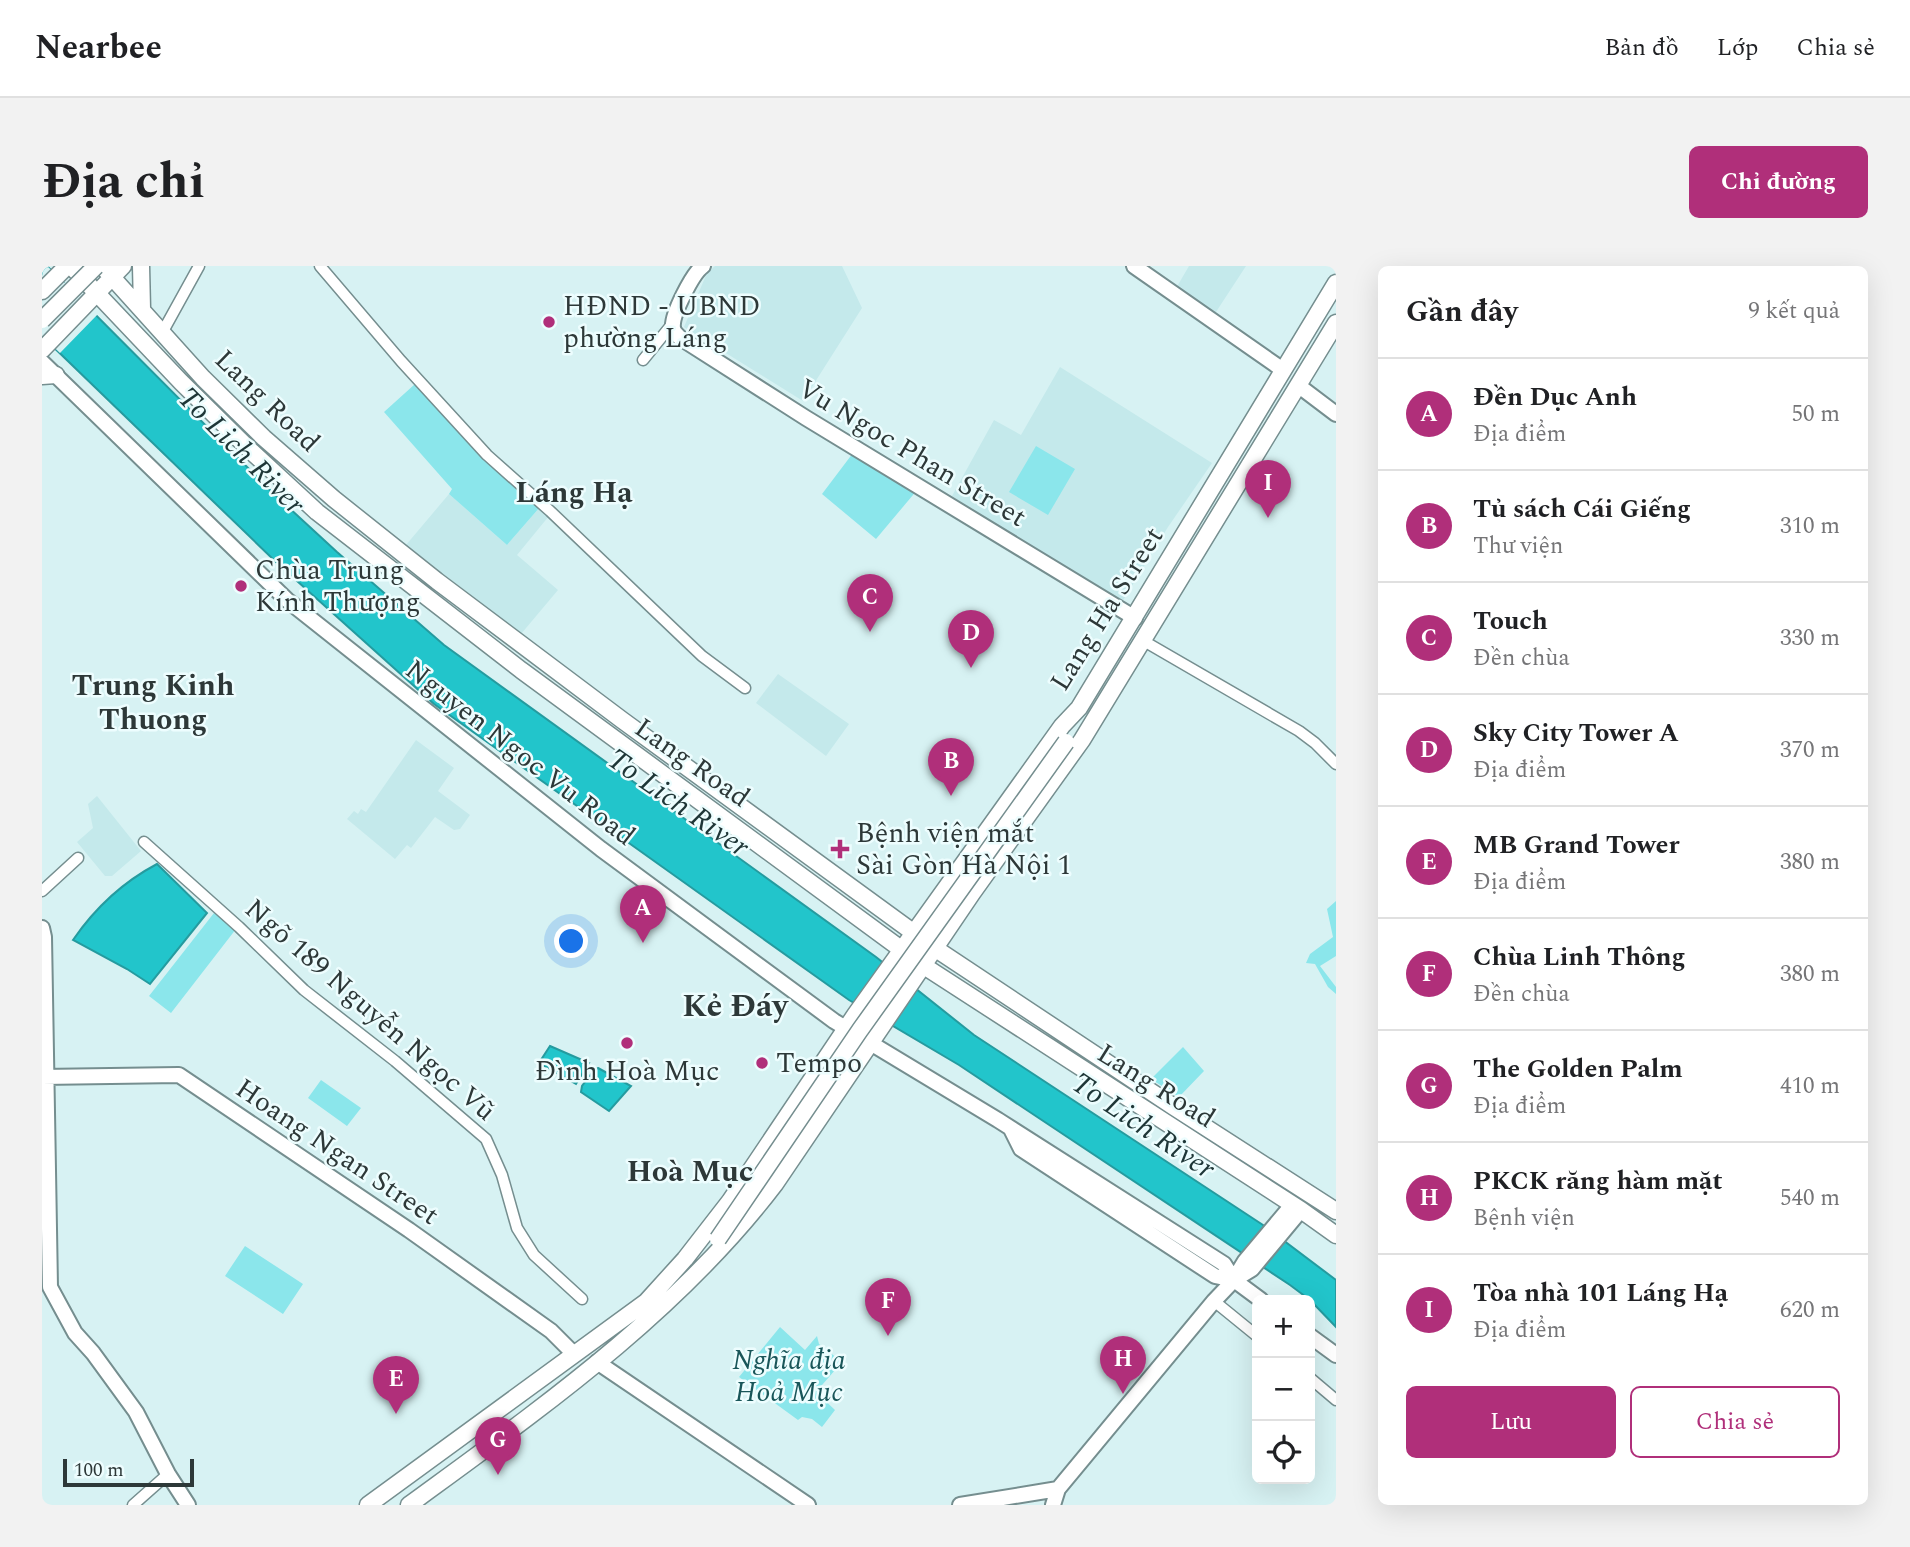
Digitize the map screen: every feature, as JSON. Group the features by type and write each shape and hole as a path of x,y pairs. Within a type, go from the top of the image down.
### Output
{"main road":[{"path":"42,320 96,266"},
{"path":"141,266 142,309"},
{"path":"42,291 65,269"},
{"name":"Lang Road","path":"65,269 92,299 339,531 521,670 924,967 1199,1145 1293,1212 1336,1235"},
{"path":"46,347 92,299 113,270"},
{"name":"Lang Road","path":"113,270 142,309 203,378 294,465 437,581 936,949 1336,1211"},
{"name":"Lang Ha Street","path":"685,1259 730,1201 850,1021 1062,726 1079,708 1333,291"},
{"name":"Lang Ha Street","path":"701,1270 740,1228 771,1188 973,892 1082,740 1336,323"},
{"path":"1197,512 1214,523"},
{"path":"521,670 533,653"},
{"path":"1066,742 1079,708"},
{"path":"409,1505 597,1362 662,1308 701,1270 718,1239 853,1041 1066,742 1095,716"},
{"path":"954,878 973,892"},
{"path":"813,1077 836,1093"},
{"path":"1199,1145 1210,1130"},
{"path":"368,1505 646,1302 685,1259 718,1239"}],"street":[{"path":"162,333 199,266"},
{"path":"320,266 401,361 487,455 550,510 702,656 745,688"},
{"path":"1134,266 1283,370"},
{"path":"643,360 673,323 695,268"},
{"name":"Vu Ngoc Phan Street","path":"673,323 679,337 743,378 1135,618"},
{"name":"Nguyen Ngoc Vu Road","path":"42,362 49,375 286,600 601,849 800,998 850,1021 1010,1128 1021,1149 1215,1276 1234,1280 1254,1295"},
{"path":"1299,386 1336,414"},
{"path":"1142,640 1299,731 1336,764"},
{"name":"Ngõ 189 Nguyễn Ngọc Vũ","path":"144,842 239,927 303,990 395,1061 486,1139 502,1175 517,1228 534,1255 582,1300"},
{"path":"42,891 78,858"},
{"path":"42,928 46,1289 75,1333 93,1353 135,1412 188,1505"},
{"name":"Hoang Ngan Street","path":"43,1077 179,1075 400,1224 551,1331 574,1354"},
{"path":"1053,1505 1058,1489 1213,1301 1293,1212"},
{"path":"1213,1301 1252,1332"},
{"path":"1315,1340 1336,1355"},
{"path":"597,1362 808,1505"},
{"path":"1315,1382 1336,1400"},
{"path":"133,1505 168,1474"},
{"path":"960,1505 1058,1489"}],"shaded area":[{"path":"42,266 47,266 274,494 444,645 876,957 974,1035 1263,1225 1336,1280 1336,1327 1315,1305 1315,1295 1303,1295 959,1065 849,1000 434,704 277,563 42,336"},
{"path":"715,266 842,266 862,308 803,401 684,327 707,273"},
{"path":"1189,266 1246,266 1214,315 1175,290"},
{"path":"1060,367 1212,463 1168,527 1122,602 952,496 994,420 1021,435"},
{"path":"449,494 507,545 540,507 549,516 517,555 558,590 521,634 406,545"},
{"path":"778,674 849,724 826,756 756,703"},
{"path":"416,740 454,768 438,791 470,815 460,829 454,830 435,817 411,848 407,845 395,859 347,819 354,811 358,814 361,809 366,812"},
{"path":"97,796 141,851 112,876 105,876 77,842 93,828 88,804"},
{"path":"157,864 207,913 150,984 73,940 110,897"},
{"path":"550,1046 589,1063 576,1084 539,1063"},
{"path":"598,1068 631,1086 609,1111 581,1092 582,1086"}],"green space":[{"path":"415,384 482,454 540,507 507,545 449,494 452,489 384,412"},
{"path":"1036,446 1075,469 1048,515 1009,492"},
{"path":"853,453 918,489 876,539 822,494"},
{"path":"1336,901 1336,956 1320,966 1336,987 1336,994 1328,987 1315,964 1306,963 1310,954 1333,937 1327,909"},
{"path":"214,913 236,929 171,1013 149,996"},
{"path":"1183,1047 1204,1071 1179,1097 1151,1079"},
{"path":"321,1080 361,1108 347,1126 308,1098"},
{"path":"245,1246 303,1284 283,1314 225,1276"},
{"name":"Nghĩa địa Hoả Mục","path":"780,1327 805,1350 817,1336 819,1344 842,1362 816,1392 835,1410 822,1427 812,1419 802,1417 798,1420 739,1377"}],"pier":[{"path":"47,266 65,283 67,281 98,314 60,353 42,336 42,271"}],"place":[{"name":"HĐND - UBND phường Láng","path":"549,322"},
{"name":"Tòa nhà 101 Láng Hạ","path":"1268,518"},
{"name":"Chùa Trung Kính Thượng","path":"241,586"},
{"name":"Touch","path":"870,632"},
{"name":"Sky City Tower A","path":"971,668"},
{"name":"Tủ sách Cái Giếng","path":"951,796"},
{"name":"Bệnh viện mắt Sài Gòn Hà Nội 1","path":"840,849"},
{"name":"Đền Dục Anh","path":"643,943"},
{"name":"Đình Hoà Mục","path":"627,1043"},
{"name":"Tempo","path":"762,1063"},
{"name":"Chùa Linh Thông","path":"888,1336"},
{"name":"PKCK răng hàm mặt","path":"1123,1394"},
{"name":"MB Grand Tower","path":"396,1414"},
{"name":"The Golden Palm","path":"498,1475"}],"district":[{"name":"Láng Hạ","path":"574,493"},
{"name":"Trung Kinh Thuong","path":"153,703"},
{"name":"Kẻ Đáy","path":"735,1006"},
{"name":"Hoà Mục","path":"690,1172"}],"water label":[{"name":"To Lich River","path":"241,451"},
{"name":"To Lich River","path":"678,803"},
{"name":"To Lich River","path":"1143,1126"}]}
